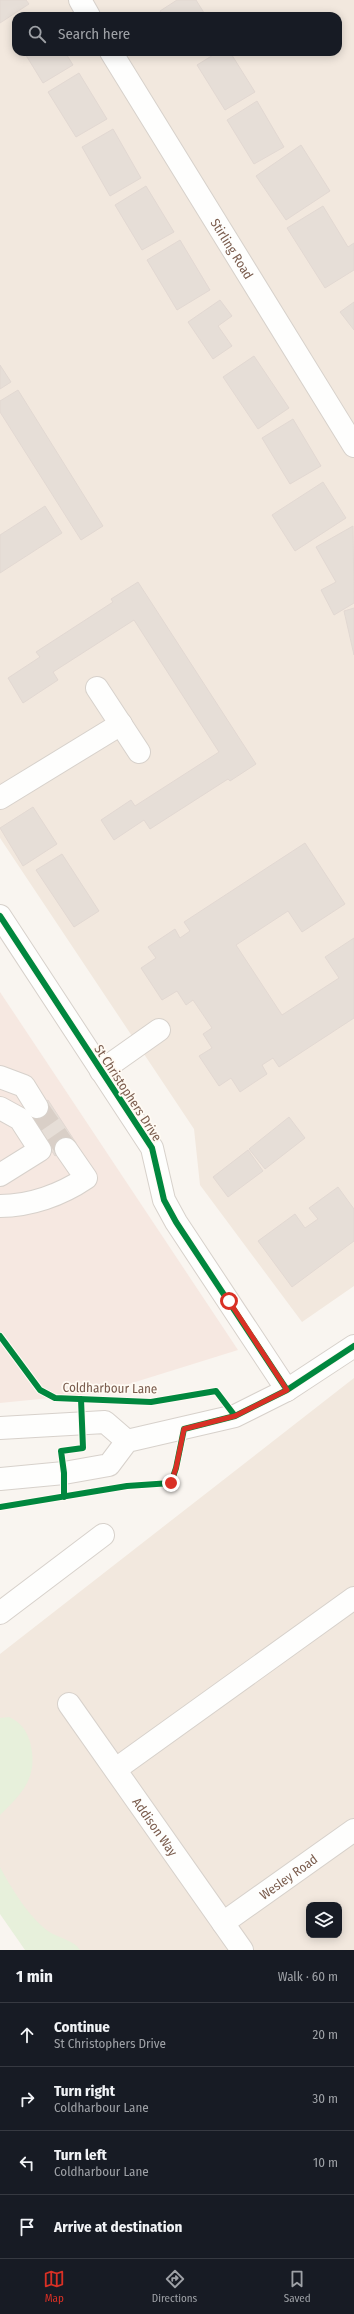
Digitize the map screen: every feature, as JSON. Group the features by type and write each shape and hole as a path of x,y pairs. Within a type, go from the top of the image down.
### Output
{"street":[{"path":"80,0 87,12"},
{"name":"Stirling Road","path":"114,56 354,446"},
{"path":"97,688 139,752"},
{"path":"0,798 121,724"},
{"name":"St Christophers Drive","path":"0,916 152,1148 164,1200 176,1222 287,1390"},
{"path":"101,1071 159,1030"},
{"path":"0,1077 24,1086 37,1107"},
{"path":"0,1108 20,1119 40,1150 0,1175"},
{"path":"0,1206 15,1206 50,1197 86,1178 66,1149"},
{"path":"0,1479 64,1473 109,1465 127,1441 235,1416 287,1390 354,1346"},
{"path":"0,1428 105,1422 127,1441"},
{"path":"0,1613 103,1535"},
{"path":"116,1769 354,1598"},
{"name":"Addison Way","path":"70,1704 242,1950"},
{"name":"Wesley Road","path":"223,1923 354,1830"}],"shaded area":[{"path":"0,0 354,0 354,1286 302,1322 200,1185 194,1129 0,838"},
{"path":"0,992 238,1350 100,1393 0,1403"},
{"path":"354,1378 354,1950 44,1950 0,1887 0,1654"}],"green space":[{"path":"9,1717 20,1724 27,1733 32,1754 32,1765 31,1774 22,1791 0,1815 0,1718"},
{"path":"0,1867 15,1893 34,1918 48,1931 70,1941 80,1950 25,1950 0,1914"}],"building":[{"path":"0,0 26,0 29,4 17,12 12,12 12,15 0,23"},
{"path":"177,0 196,0 204,12 161,12 160,11"},
{"path":"26,56 67,56 73,65 43,83"},
{"path":"212,56 232,56 255,92 225,110 197,65"},
{"path":"79,73 107,119 76,137 48,92"},
{"path":"257,101 284,147 254,164 227,120"},
{"path":"113,129 141,178 110,196 82,147"},
{"path":"301,145 330,191 286,220 256,176"},
{"path":"146,186 174,232 142,250 115,205"},
{"path":"323,206 348,247 354,243 354,270 325,288 287,228"},
{"path":"180,240 210,290 177,310 147,260"},
{"path":"220,300 232,316 218,326 232,346 213,359 188,322"},
{"path":"354,302 354,330 340,312"},
{"path":"254,356 289,408 258,429 223,377"},
{"path":"0,365 11,382 0,389"},
{"path":"18,390 103,526 81,540 0,412 0,401"},
{"path":"293,419 321,466 290,484 262,438"},
{"path":"323,482 346,518 295,551 272,515"},
{"path":"45,506 62,533 0,573 0,535"},
{"path":"353,526 354,603 334,615 321,590 336,582 316,547"},
{"path":"138,582 256,764 230,781 228,779 150,829 144,820 114,840 101,820 131,800 135,806 219,752 134,620 53,672 58,680 23,703 8,678 40,657 36,652 113,602 111,599"},
{"path":"354,608 354,655 344,611"},
{"path":"33,807 57,844 23,866 0,828"},
{"path":"305,843 345,904 302,932 288,911 236,945 282,1015 339,978 325,957 354,938 354,1018 279,1067 273,1058 262,1065 267,1074 240,1092 231,1078 219,1086 199,1056 212,1048 203,1034 212,1028 193,1000 186,1005 177,991 162,1000 141,968 156,958 148,947 175,929 180,938 190,931 184,922"},
{"path":"62,854 99,911 74,927 36,870"},
{"path":"48,1100 76,1143 55,1156 27,1113"},
{"path":"289,1117 305,1138 265,1169 249,1149"},
{"path":"248,1150 263,1171 228,1197 213,1177"},
{"path":"338,1187 354,1209 354,1241 292,1287 258,1241 295,1214 305,1228 318,1219 309,1208"}],"tunnel":[{"path":"37,1107 66,1149"}],"cycle path":[{"path":"0,916 152,1148 164,1200 176,1222 287,1390"},
{"name":"Coldharbour Lane","path":"0,1336 40,1390 55,1398 151,1402 216,1391 235,1416"},
{"path":"0,1507 127,1486 171,1483 176,1468 184,1429 235,1416 287,1390 354,1346"},
{"name":"Coldharbour Lane","path":"64,1497 64,1473 61,1451 83,1448 81,1399"}],"route":[{"path":"171,1483 176,1468 184,1429 235,1416 287,1390 229,1301"}]}
